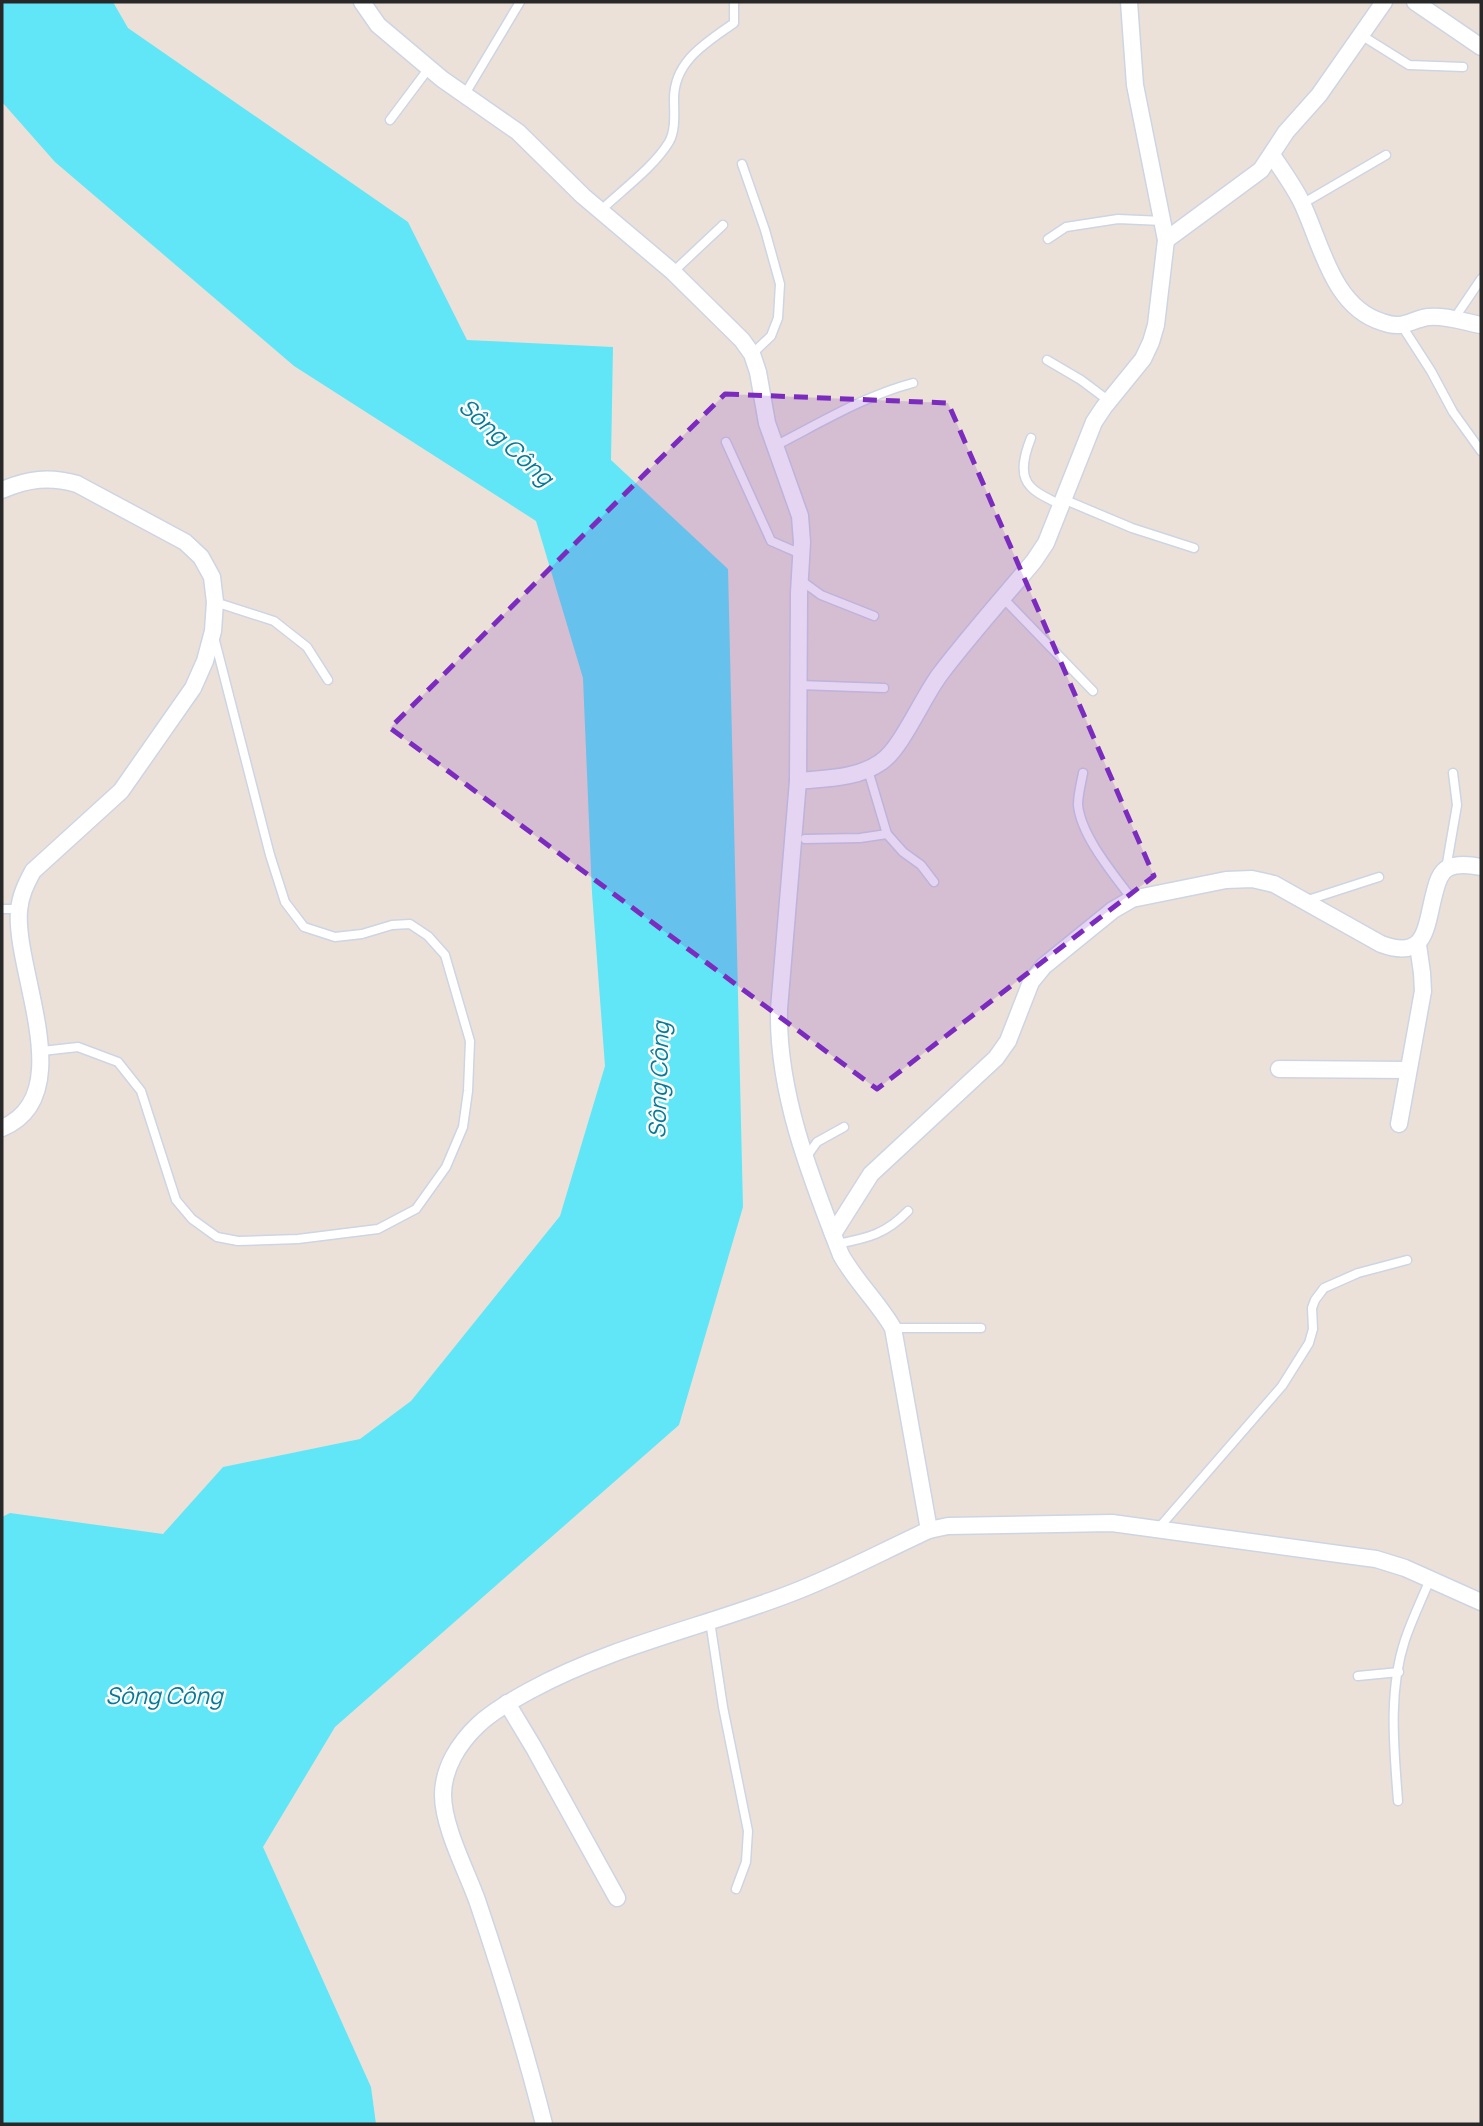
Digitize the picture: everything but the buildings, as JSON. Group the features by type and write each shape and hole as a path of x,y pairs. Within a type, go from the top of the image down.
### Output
{"street":[{"path":"362,2 378,25 429,68 518,132 569,183 673,272 742,340 752,354 758,372 763,408 802,528 798,781 778,1027 795,1129 835,1239 849,1270 886,1315 893,1328 929,1530"},
{"path":"798,781 851,775 884,761 940,673 1046,543 1094,422 1143,359 1152,342 1166,240 1135,85 1129,2"},
{"path":"1166,240 1253,177 1272,155 1286,132 1319,95 1384,2"},
{"path":"1415,2 1481,47"},
{"path":"1272,155 1302,204 1330,268 1349,300 1363,313 1381,322 1402,326 1427,317 1481,325"},
{"path":"2,490 19,482 40,478 77,484 185,542 201,557 212,578 215,603 213,631 205,661 193,688 121,791 33,871 24,887 18,930 48,1050 30,1105 12,1124 2,1128"},
{"path":"1399,1124 1423,991 1418,945 1438,879 1446,869 1460,865 1481,867"},
{"path":"835,1239 859,1190 871,1174 996,1058 1009,1041 1031,982 1044,966 1113,909 1132,899 1226,880 1252,879 1275,884 1381,944 1394,949 1408,949 1418,945"},
{"path":"1279,1069 1408,1070"},
{"path":"544,2124 477,1901 446,1817 443,1794 447,1770 460,1745 478,1724 507,1703 551,1679 595,1660 813,1585 929,1530 948,1525 1112,1523 1376,1559 1405,1567 1481,1602"},
{"path":"507,1703 617,1898"}],"lane":[{"path":"465,94 520,2"},
{"path":"600,211 650,165 670,141 674,86 678,74 689,57 734,23 734,2"},
{"path":"1361,35 1409,65 1463,68"},
{"path":"390,120 429,68"},
{"path":"1302,204 1386,155"},
{"path":"741,164 765,230 780,284 778,318 771,337 752,354"},
{"path":"1048,239 1066,227 1118,219 1163,220"},
{"path":"673,272 723,225"},
{"path":"1454,319 1481,279"},
{"path":"1402,326 1453,412 1481,451"},
{"path":"1047,360 1109,401"},
{"path":"775,446 846,409 890,389 913,383"},
{"path":"1031,438 1023,456 1025,476 1030,487 1062,502 1194,548"},
{"path":"726,442 771,541 801,554"},
{"path":"800,579 821,595 874,616"},
{"path":"1003,598 1093,691"},
{"path":"215,603 274,621 307,647 328,680"},
{"path":"48,1050 78,1047 118,1062 141,1091 176,1200 192,1219 217,1237 238,1241 298,1239 378,1229 415,1209 446,1167 463,1127 470,1041 445,955 428,936 410,924 335,937 304,927 285,902 213,631"},
{"path":"799,685 884,688"},
{"path":"868,770 887,834 903,852 922,865 934,882"},
{"path":"1083,773 1078,808 1088,834 1100,857 1132,899"},
{"path":"1446,869 1457,805 1453,773"},
{"path":"805,839 860,838 887,834"},
{"path":"1305,901 1379,877"},
{"path":"2,909 19,908"},
{"path":"805,1159 817,1142 844,1127"},
{"path":"835,1239 861,1240 880,1234 896,1224 908,1211"},
{"path":"1157,1530 1282,1387 1309,1343 1313,1329 1312,1308 1324,1288 1357,1273 1407,1260"},
{"path":"893,1328 981,1328"},
{"path":"1398,1801 1393,1732 1399,1672 1405,1642 1430,1579"},
{"path":"710,1621 723,1707 747,1831 746,1862 736,1889"},
{"path":"1358,1676 1399,1672"}],"highlighted area":[{"path":"725,394 948,403 1154,876 877,1089 390,728"}],"water":[{"name":"Sông Công","path":"2,2 113,2 128,28 408,222 467,340 613,347 611,460 728,569 743,1207 679,1425 335,1727 263,1847 371,2087 376,2124 2,2124 2,1517 10,1513 163,1534 223,1467 360,1439 411,1401 560,1216 605,1066 592,893 583,678 536,521 294,366 55,162 2,102"}]}
